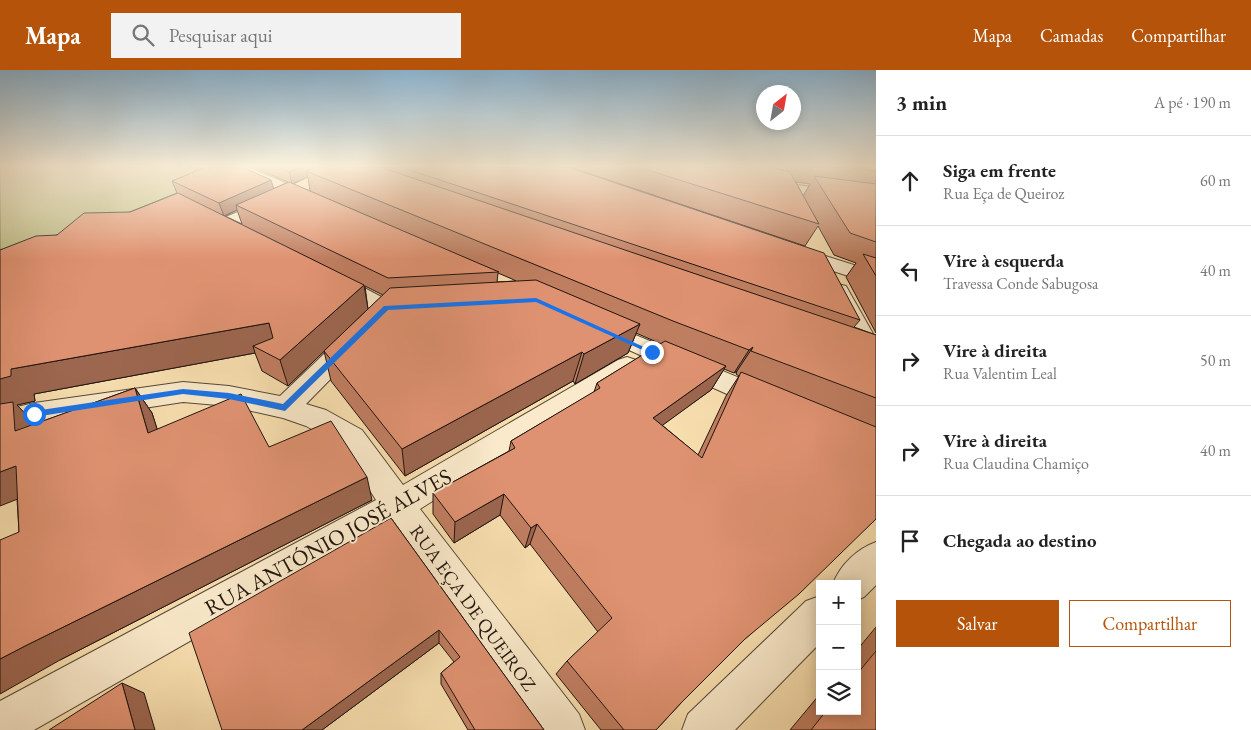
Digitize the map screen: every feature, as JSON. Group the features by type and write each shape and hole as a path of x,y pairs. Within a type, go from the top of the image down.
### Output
{"street":[{"path":"249,238 216,221 278,198"},
{"path":"317,198 330,208"},
{"path":"791,198 796,208"},
{"path":"861,198 876,200"},
{"path":"809,235 874,357"},
{"path":"774,245 876,279"},
{"path":"318,273 386,308 434,305"},
{"path":"285,408 386,308"},
{"path":"581,320 786,408"},
{"path":"843,343 874,357"},
{"name":"RUA ANTÓNIO JOSÉ ALVES","path":"0,725 398,505 652,352"},
{"name":"RUA EÇA DE QUEIROZ","path":"0,422 52,411 183,392 229,396 285,408 316,418 352,438 398,505 563,730"},
{"path":"855,580 876,559"},
{"path":"704,730 816,619"}],"green space":[{"path":"0,198 172,198 168,202 0,287"}],"building":[{"path":"166,198 188,198 364,285 280,360 253,346 273,338 269,323 11,369 11,376 0,379 0,250 36,236 57,235 84,213 130,212"},
{"path":"208,198 231,198 219,203"},
{"path":"253,198 326,198 499,272 388,278 236,205"},
{"path":"372,198 471,198 876,335 876,398 751,351 753,347 749,350 673,321"},
{"path":"493,198 660,198 824,253 860,320"},
{"path":"736,198 804,198 819,224"},
{"path":"828,198 876,198 876,242 850,233"},
{"path":"863,254 876,258 876,276"},
{"path":"536,280 640,324 584,354 582,352 402,449 324,351 390,288"},
{"path":"665,341 726,366 653,418 702,458 741,372 876,427 876,519 799,594 745,639 656,730 624,730 567,661 612,618 537,524 531,528 504,494 455,522 433,493 515,448 511,441 600,388 597,383"},
{"path":"135,388 148,433 241,394 269,447 331,421 367,477 0,659 0,540 19,532 16,466 0,472 0,404 13,402 15,431"},
{"path":"391,518 544,730 475,730 441,673 460,657 439,630 302,730 222,730 189,633"},
{"path":"876,651 876,730 811,730 823,715 861,715 861,669"},
{"path":"122,683 135,730 49,730"}],"route":[{"path":"34,414 118,400 183,392 229,396 285,408 386,308 536,300 652,352"}]}
